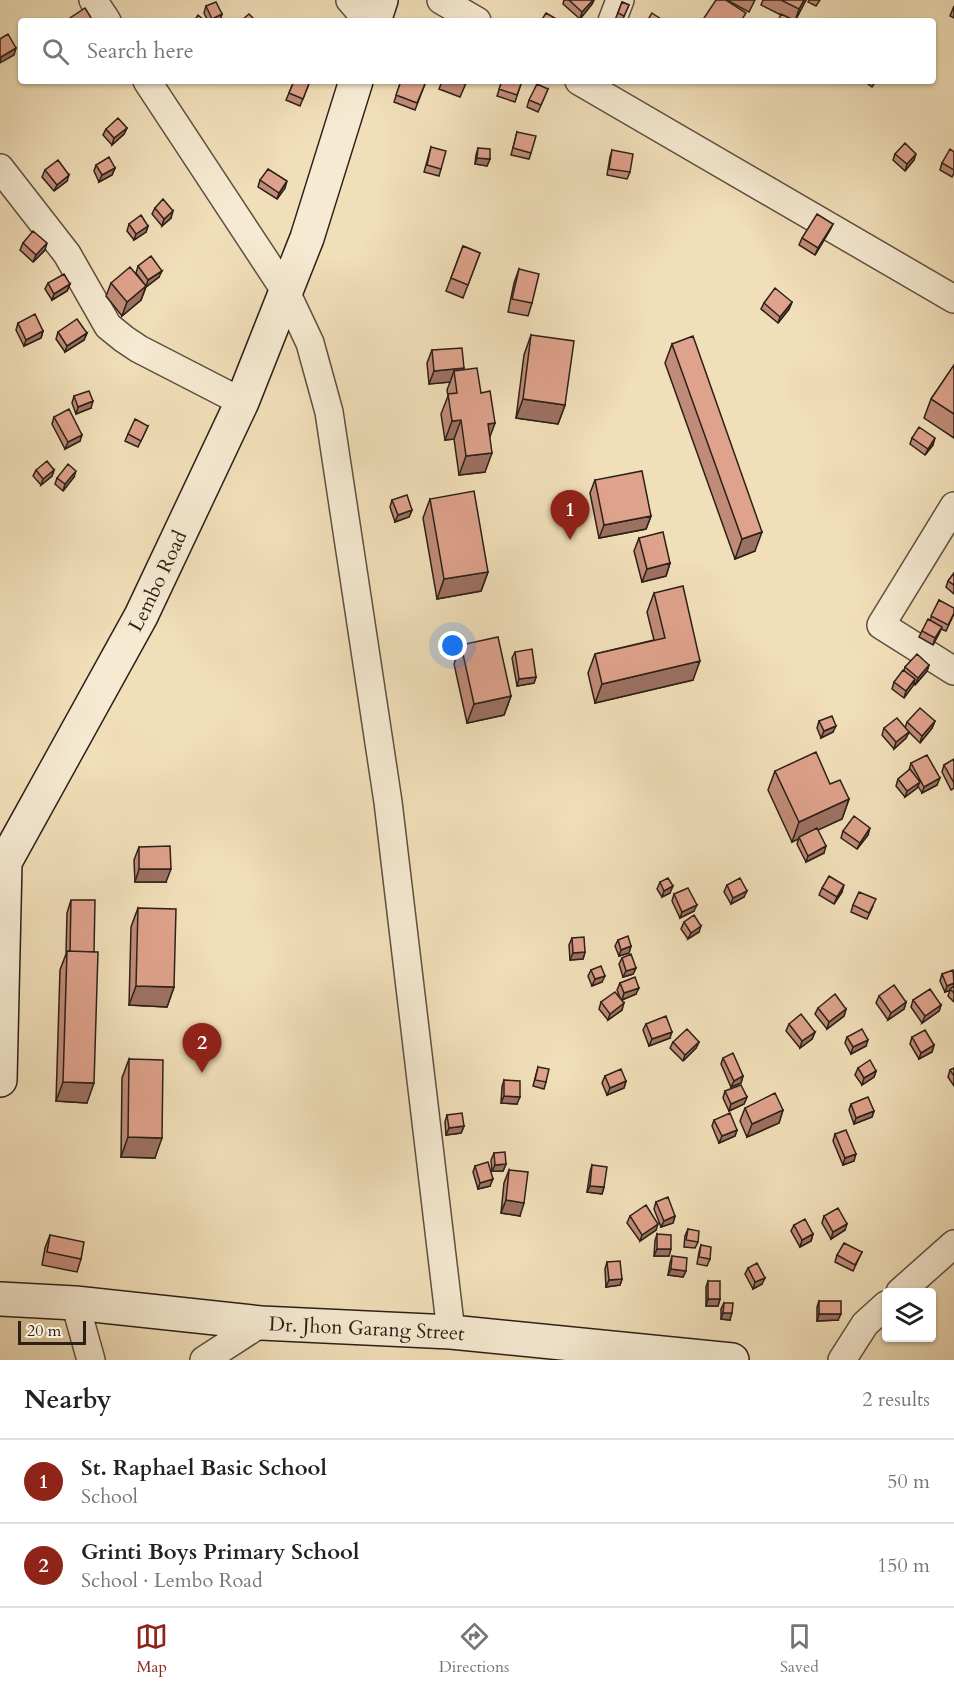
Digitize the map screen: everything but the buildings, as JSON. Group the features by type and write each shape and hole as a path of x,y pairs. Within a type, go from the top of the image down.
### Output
{"street":[{"path":"93,0 105,18"},
{"path":"350,0 365,18"},
{"path":"375,18 381,0"},
{"path":"441,0 472,18"},
{"path":"613,18 620,0"},
{"path":"149,84 286,292 310,343 329,412 388,802 451,1332"},
{"name":"Lembo Road","path":"0,1080 2,865 141,616 242,402 307,238 355,84"},
{"path":"588,84 954,299"},
{"path":"0,168 67,254 108,326 139,349 242,402"},
{"path":"954,506 881,625 954,671"},
{"path":"906,1288 954,1244"},
{"name":"Dr. Jhon Garang Street","path":"0,1299 75,1304 261,1323 451,1332 732,1360"},
{"path":"75,1304 92,1360"},
{"path":"842,1360 865,1324 882,1309"},
{"path":"204,1360 261,1323"}],"place":[{"name":"St. Raphael Basic School","path":"570,540"},
{"name":"Grinti Boys Primary School","path":"202,1073"}]}
